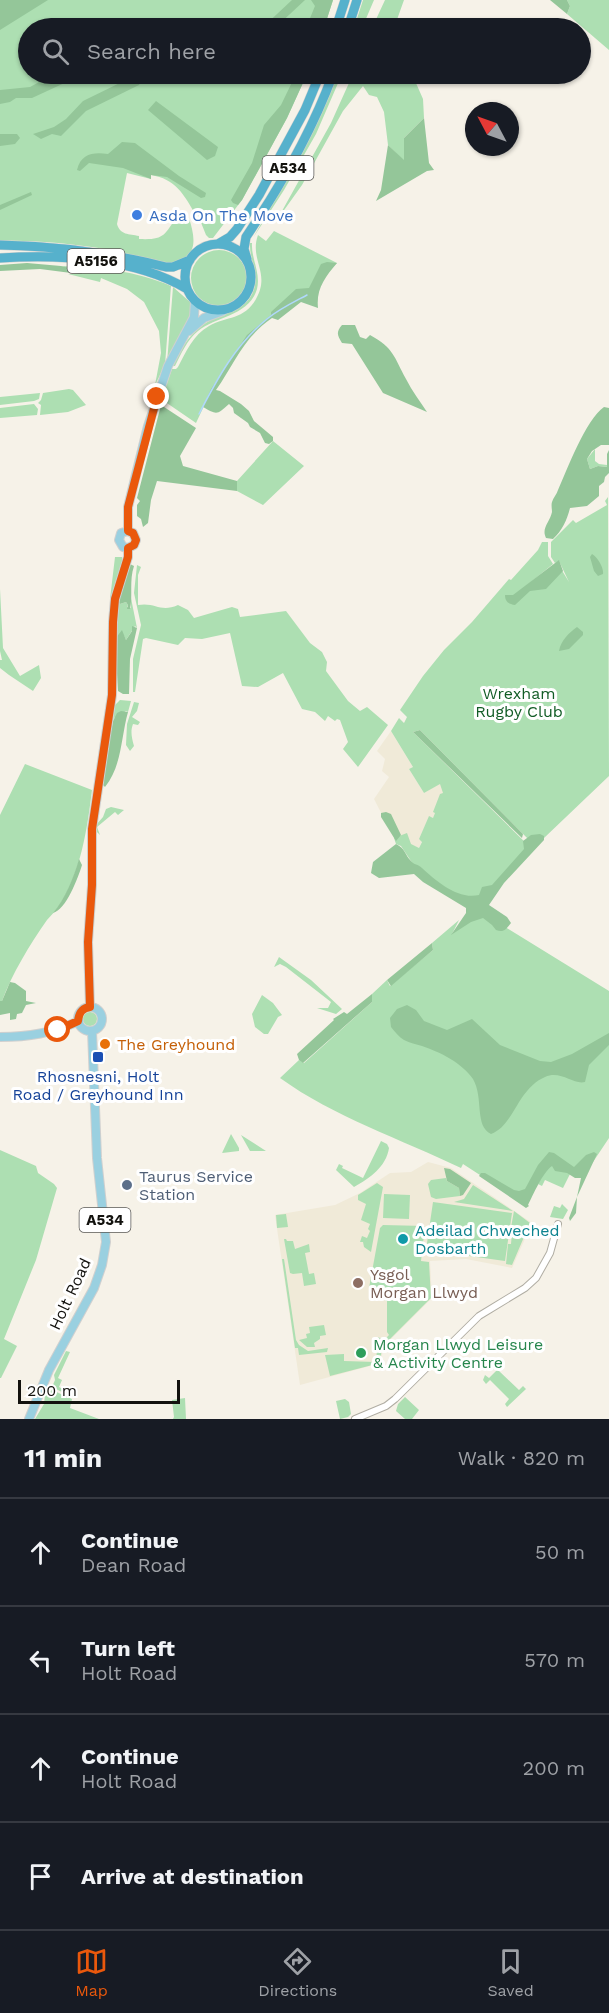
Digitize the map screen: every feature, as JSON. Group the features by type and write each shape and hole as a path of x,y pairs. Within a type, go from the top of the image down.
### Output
{"highway":[{"path":"339,18 345,0"},
{"path":"351,18 357,0"},
{"name":"A534","path":"218,244 230,237 237,229 259,195 305,110 316,84"},
{"name":"A534","path":"247,260 244,249 246,237 289,167 329,84"},
{"path":"218,244 235,248 247,260 252,278 250,288 240,303 223,310 208,309 195,301 187,289 185,274 190,260 203,248 218,244"},
{"name":"A5156","path":"0,245 102,252 166,267 173,267 190,260"},
{"name":"A5156","path":"0,258 40,256 104,263 158,275 187,289"}],"main road":[{"path":"90,1007 88,942 92,885 92,829 112,695 112,631 115,599 128,557 128,548 123,547 119,540 122,533 128,531 128,507 148,426 164,377 194,317 195,301"},
{"path":"183,338 204,318 223,310"},
{"path":"90,1007 100,1012 102,1019 100,1026 92,1031 85,1030 78,1021 80,1013 90,1007"},
{"path":"0,1037 58,1030 78,1021"},
{"name":"Holt Road","path":"29,1419 49,1370 93,1288 102,1265 106,1242 98,1158 92,1031"}],"street":[{"path":"355,1419 386,1406 395,1399 479,1316 525,1288 536,1278 550,1253 558,1224"}],"shaded area":[{"path":"391,731 413,767 409,769 424,793 440,783 444,794 433,818 429,817 419,839 422,841 419,848 394,838 374,799 389,777 382,771 385,759 377,751"},
{"name":"Ysgol Morgan Llwyd","path":"428,1162 451,1168 532,1223 512,1268 466,1259 430,1261 432,1298 383,1347 381,1363 300,1385 275,1215 335,1205 360,1193 390,1173 411,1172"}],"green space":[{"path":"0,0 333,0 327,18 18,18 18,84 302,84 287,118 242,200 213,238 206,235 198,215 173,184 151,175 151,179 127,173 118,228 128,234 139,236 139,239 154,239 166,232 177,216 184,215 189,218 193,237 192,249 185,258 179,261 163,262 83,246 0,241"},
{"path":"0,0 48,0 18,18 0,30"},
{"path":"292,0 305,0 286,18 273,18"},
{"path":"311,0 333,0 327,18 310,18 315,6"},
{"path":"363,0 374,0 366,18 357,18"},
{"path":"385,0 404,0 398,18 377,18"},
{"path":"550,0 567,0 570,6 567,14"},
{"path":"567,0 609,0 609,50 591,35 591,18 572,18 567,14 570,6"},
{"path":"36,84 62,84 32,98 16,98 0,104 0,90 30,87"},
{"path":"118,84 140,84 86,111 61,136 52,134 41,139 33,134 54,127 66,119 83,101"},
{"path":"291,84 302,84 287,118 242,200 238,205 233,203 231,200 252,163 264,125 281,105"},
{"path":"332,84 338,84 316,134 253,238 277,196"},
{"path":"349,84 416,84 423,99 424,118 404,138 404,161 388,145 384,112 377,97 369,95 363,86 343,111 302,185 277,220 331,123"},
{"path":"156,101 218,147 215,156 207,160 148,110"},
{"path":"424,118 429,163 434,170 427,171 376,201 381,190 388,145 404,160 404,138"},
{"path":"0,134 17,134 20,138 15,144 0,146"},
{"path":"122,142 135,143 206,193 205,197 201,198 167,177 151,175 151,179 123,168 89,163 80,171 77,170 85,157 98,153 108,154"},
{"path":"31,192 32,195 0,210 0,205"},
{"path":"274,231 337,263 321,277 307,295 269,318 248,336 212,389 196,423 161,399 172,369 178,367 191,344 203,330 241,314 251,306 260,290 261,282 256,252 258,235 266,241"},
{"path":"250,243 252,243 258,277 257,289 253,298 240,310 198,331 187,343 173,366 185,344 198,329 239,308 250,297 254,289 255,277"},
{"path":"213,250 225,250 235,254 243,262 247,278 243,294 235,302 225,306 213,306 203,302 195,294 191,284 191,272 195,262 203,254"},
{"path":"27,263 61,266 83,271 79,274 40,269 0,271 0,265"},
{"path":"337,263 322,284 318,295 318,308 301,302 278,320 272,318 262,326 240,351 216,390 241,404 249,411 254,421 273,437 273,441 269,444 265,443 260,433 234,413 229,404 217,413 203,407 211,389 247,335 271,315 271,312 296,289 309,288 321,264"},
{"path":"61,266 117,271 171,286 165,365 155,385 161,353 159,331 144,302 127,289 101,278 100,282 68,274 82,274 83,272"},
{"path":"173,287 190,302 192,314 167,363"},
{"path":"342,325 355,325 360,337 366,339 370,335 389,349 427,412 383,393 352,344 342,343 340,340 338,332"},
{"path":"73,390 86,405 68,412 40,415 41,405 38,403 43,393"},
{"path":"40,393 39,399 34,401 0,405 0,397"},
{"path":"34,404 38,409 37,415 0,418 0,408"},
{"path":"161,405 196,428 180,456 183,466 237,481 237,491 157,481 151,500 148,523 143,527 141,519 137,516 137,505 140,501 137,498"},
{"path":"604,407 609,408 609,445 601,445 592,451 587,459 590,469 598,466 607,467 609,450 609,473 599,486 599,496 587,506 570,508 559,532 553,539 546,538 545,528 552,512 553,500 590,422"},
{"path":"273,441 304,466 263,505 237,491 237,481"},
{"path":"595,449 595,461 608,467 598,466 590,469 587,459"},
{"name":"Wrexham Rugby Club","path":"608,497 609,776 534,845 420,730 413,732 531,848 472,910 415,867 401,846 396,844 394,838 407,833 411,844 419,848 422,842 419,839 429,816 433,818 440,794 443,793 440,784 424,793 409,769 413,767 391,731 399,718 404,723 407,717 400,710 423,676 444,650 538,550 542,542 548,542 548,556 553,564 521,590 558,564 569,582 559,561 555,563 551,557 551,542 573,520 576,523 607,505 605,501"},
{"path":"592,554 600,562 603,574 598,576 594,571 590,557"},
{"path":"115,557 122,557 122,562 110,599"},
{"path":"559,560 563,571 546,589 530,591 515,605 507,601 505,595 513,595"},
{"path":"130,564 134,566 130,609 127,609 126,602 120,604 117,602"},
{"path":"137,565 141,567 138,575 138,605 167,608 178,605 188,610 194,618 232,607 238,609 240,617 286,611 310,643 322,652 327,662 326,671 348,701 360,711 367,707 388,725 358,767 343,749 348,742 340,720 335,721 328,716 325,721 315,712 302,709 283,673 258,687 242,686 230,633 202,639 185,638 178,645 143,639 135,692 133,692 133,659 141,625 134,593"},
{"path":"0,589 3,648 20,676 39,665 41,678 33,691 0,668 0,660 2,660"},
{"path":"131,598 137,628 135,626 126,640 124,636 115,639 117,602 120,604 126,602 127,607 131,608"},
{"path":"132,626 137,628 130,659 129,694 123,694 118,691 115,639 122,630 126,640 132,631"},
{"path":"577,627 583,635 569,649 559,651 563,640"},
{"path":"120,700 131,701 128,712 114,718 113,721 115,705"},
{"path":"134,702 139,703 132,717 140,722 138,725 133,724 131,732 134,746 130,751 126,745 127,724"},
{"path":"128,712 120,751 115,770 105,787 102,779 113,721 117,713"},
{"path":"420,730 523,834 522,838 413,732"},
{"path":"25,764 92,790 78,865 67,893 28,949 0,1001 0,815"},
{"path":"111,807 124,810 118,815 115,812 97,827 100,835 95,830 96,825 106,809"},
{"path":"381,813 391,814 401,835 396,841 381,817"},
{"path":"531,835 544,836 544,840 504,883 489,905 507,917 511,923 503,931 496,930 483,918 471,922 451,935 466,913 466,908 414,874 379,878 371,873 373,862 396,844 412,862 448,888 463,895 479,895 482,887 492,885 524,849 523,841"},
{"path":"79,859 82,865 71,893 58,911 53,913 69,888"},
{"path":"479,911 609,991 609,1138 583,1177 552,1155 523,1203 463,1164 461,1168 345,1116 280,1078 299,1060 304,1063 372,1002 372,994 387,980 390,986 433,950 432,943 459,920 452,934"},
{"path":"432,943 433,950 391,986 387,980"},
{"path":"279,957 311,980 342,1009 336,1014 317,1008 328,1008 331,1002 286,967 280,964 274,967"},
{"path":"10,982 26,991 26,1001 36,1003 26,1005 22,1013 17,1014 16,1019 10,1020 10,1013 0,1015 0,1001"},
{"path":"372,994 372,1002 303,1063 299,1060 297,1054 333,1019 344,1012 347,1014"},
{"path":"262,995 273,1003 282,1015 278,1017 268,1034 264,1034 255,1027 252,1014"},
{"path":"407,1005 416,1010 424,1021 447,1030 472,1019 500,1045 540,1061 551,1062 572,1054 609,1033 609,1045 589,1065 585,1082 576,1082 556,1075 545,1077 528,1090 505,1123 491,1134 483,1125 476,1086 468,1073 443,1055 404,1040 391,1027 390,1018 397,1009"},
{"path":"87,1012 93,1012 97,1019 93,1026 87,1026 83,1022 83,1016"},
{"path":"231,1134 239,1151 222,1153"},
{"path":"241,1135 266,1151 250,1151"},
{"path":"381,1141 389,1148 385,1161 366,1180 354,1187 336,1170 339,1164 343,1166 342,1168 363,1178"},
{"path":"0,1150 36,1166 38,1173 57,1188 36,1260 4,1339 17,1346 1,1378 0,1378"},
{"path":"549,1152 574,1167 586,1155 594,1152 597,1154 577,1197 581,1178 555,1171 552,1166 542,1178 526,1208 479,1176 485,1173 514,1190 525,1189 538,1165"},
{"path":"552,1158 571,1172 563,1188 545,1180 542,1186 538,1184"},
{"path":"444,1168 450,1169 471,1183 463,1195 460,1196 459,1188 447,1181"},
{"path":"446,1178 459,1188 460,1196 436,1199 431,1197 428,1184 431,1180"},
{"path":"377,1183 383,1187 371,1252 364,1247 363,1242 360,1242 362,1236 367,1238 370,1224 361,1220 366,1204 358,1200 358,1195"},
{"path":"473,1185 513,1211 454,1202 464,1199"},
{"path":"384,1194 410,1195 409,1219 383,1218"},
{"path":"577,1197 576,1213 570,1221 569,1218"},
{"path":"433,1202 512,1213 505,1261 426,1250"},
{"path":"562,1204 568,1210 563,1219 550,1217 554,1206 560,1208"},
{"path":"514,1211 530,1223 512,1265 506,1264 508,1244 511,1244 512,1233 510,1233"},
{"path":"286,1214 288,1227 277,1228 276,1215"},
{"path":"383,1225 425,1226 421,1261 429,1262 431,1298 382,1347 380,1363 330,1376 325,1355 344,1354 344,1361 376,1362 378,1337 384,1340 389,1335 387,1332 387,1301 371,1292 369,1288 380,1228"},
{"path":"284,1239 293,1241 295,1249 309,1244 310,1252 305,1253 309,1274 314,1273 316,1284 304,1286 302,1273 290,1273"},
{"path":"282,1259 284,1259 296,1340 308,1351 328,1348 327,1352 299,1355 298,1348 295,1348"},
{"path":"324,1325 326,1335 320,1336 320,1339 314,1343 315,1347 307,1347 299,1340 307,1338 306,1334 310,1333 309,1327"},
{"path":"66,1351 70,1352 58,1378 62,1380 59,1387 65,1390 64,1393 52,1387 55,1380 54,1375"},
{"path":"498,1364 503,1367 499,1371 519,1390 523,1386 526,1389 507,1407 505,1404 509,1399 490,1380 486,1384 483,1380 485,1375 489,1378 498,1369 495,1366"},
{"path":"52,1390 72,1399 70,1408 99,1419 35,1419 44,1404 45,1395"},
{"path":"405,1397 419,1410 412,1419 405,1419 396,1411 398,1404"},
{"path":"185,1398 186,1419 173,1419 172,1400"},
{"path":"345,1399 349,1402 351,1414 340,1419 336,1401"}],"waterway":[{"path":"199,414 220,375 246,339 272,315 307,295"}],"place":[{"name":"Asda On The Move","path":"137,215"},
{"name":"The Greyhound","path":"105,1044"},
{"name":"Rhosnesni, Holt Road / Greyhound Inn","path":"98,1057"},
{"name":"Taurus Service Station","path":"127,1185"},
{"name":"Adeilad Chweched Dosbarth","path":"403,1239"},
{"name":"Ysgol Morgan Llwyd","path":"358,1283"},
{"name":"Morgan Llwyd Leisure & Activity Centre","path":"361,1353"}],"route":[{"path":"58,1030 78,1021 80,1013 90,1007 88,942 93,860 92,829 112,695 115,599 128,557 128,548 134,545 136,540 133,533 128,531 128,507 157,397"}]}
